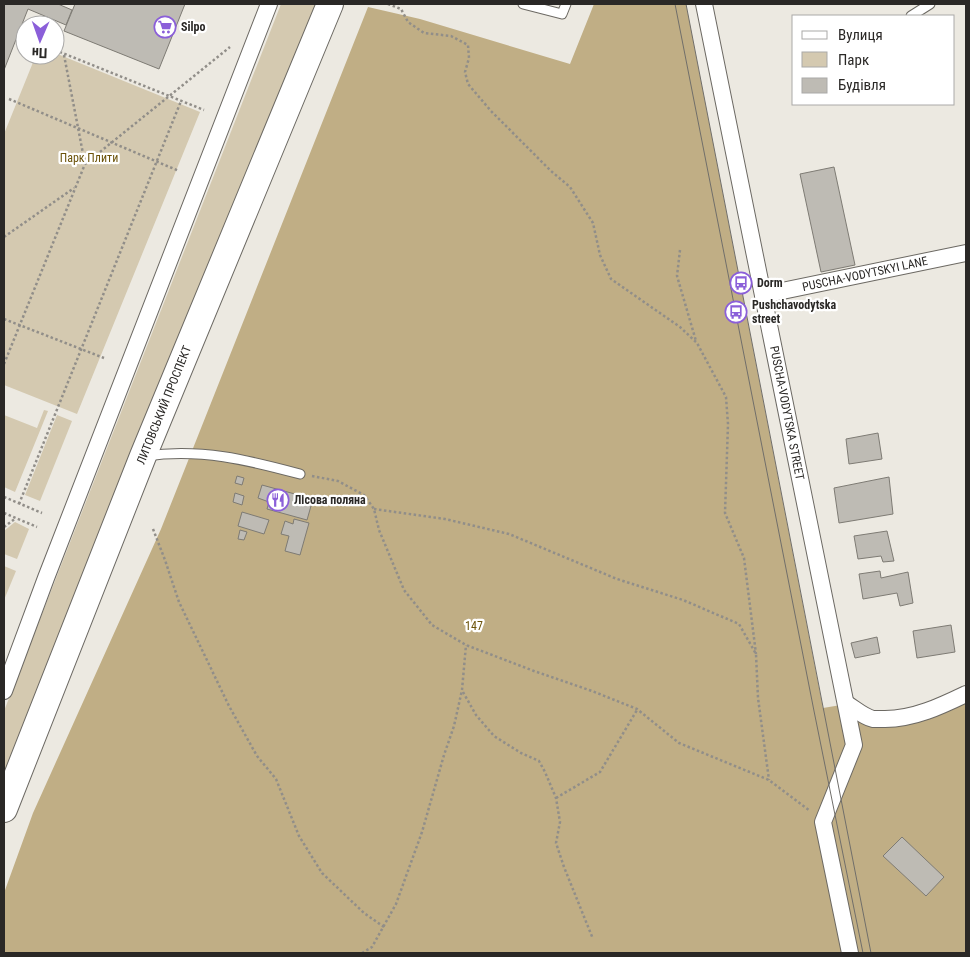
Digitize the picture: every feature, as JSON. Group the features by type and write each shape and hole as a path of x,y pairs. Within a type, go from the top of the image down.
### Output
{"main road":[{"name":"ЛИТОВСЬКИЙ ПРОСПЕКТ","path":"4,809 143,456 330,4"}],"street":[{"path":"4,691 269,4"},
{"name":"PUSCHA-VODYTSKA STREET","path":"704,4 854,745 823,822"},
{"name":"PUSCHA-VODYTSKYI LANE","path":"763,295 966,253"},
{"path":"847,704 873,719 892,719 916,715 966,694"},
{"path":"823,822 850,953"}],"lane":[{"path":"523,4 562,14 566,4"},
{"path":"913,15 930,4"},
{"path":"143,456 177,453 209,454 256,462 300,474"}],"path":[{"path":"388,4 401,9 408,22 424,33 451,36 468,45 469,58 465,72 468,84 509,130 570,187 593,223 600,255 611,279 680,327 697,343"},
{"path":"4,364 5,354 19,325 85,164 230,47"},
{"path":"65,54 204,110"},
{"path":"65,59 85,164"},
{"path":"9,99 180,171"},
{"path":"19,504 181,101"},
{"path":"4,237 75,188"},
{"path":"680,250 677,276 697,343 726,397 728,424 725,513 744,558 756,654 758,698 769,780"},
{"path":"4,319 104,358"},
{"path":"300,474 338,481 364,495 374,509 379,530 404,590 432,625 466,645 592,691 637,710 679,744 769,780 823,822"},
{"path":"4,497 42,513"},
{"path":"374,509 445,519 509,534 617,579 683,600 739,624 756,654"},
{"path":"4,513 36,527"},
{"path":"4,527 16,518"},
{"path":"153,529 179,602 229,706 257,756 276,779 299,836 322,873 364,914 384,926"},
{"path":"362,953 372,947 396,904 422,832 454,726 462,690 466,645"},
{"path":"462,690 476,715 494,736 521,753 539,760 546,772 556,798 560,822 556,843 593,939"},
{"path":"556,798 600,772 637,710"}],"green space":[{"path":"281,4 321,4 4,781 4,711"},
{"name":"147","path":"594,4 686,4 823,708 847,704 873,719 966,694 966,953 4,953 4,893 33,813 161,529 368,7 420,19 570,64"},
{"name":"Парк Плити","path":"65,57 200,112 77,414 4,385 4,134 32,65 65,65"},
{"path":"44,410 48,411 15,492 4,487 4,415 37,428"},
{"path":"57,415 72,421 40,501 25,495"},
{"path":"15,522 29,529 17,559 4,554 4,531"},
{"path":"4,566 16,571 4,600"}],"building":[{"path":"4,4 58,4 72,10 66,25 65,15 42,15 28,9 26,15 15,15 15,42 4,70"},
{"path":"75,4 185,4 159,69 65,31"},
{"path":"834,167 855,265 821,272 800,174"},
{"path":"878,433 882,459 849,464 846,439"},
{"path":"237,476 244,478 242,485 235,483"},
{"path":"889,477 893,514 839,523 834,488"},
{"path":"262,485 313,499 307,520 267,509 269,502 258,498"},
{"path":"235,493 244,496 242,505 233,502"},
{"path":"242,512 269,520 264,534 238,526"},
{"path":"294,519 309,523 300,555 285,551 289,536 281,534 285,521 293,524"},
{"path":"240,530 247,532 244,540 238,539"},
{"path":"887,531 894,561 883,562 881,556 858,559 854,536"},
{"path":"880,571 881,578 908,572 913,603 900,606 897,593 863,599 859,574"},
{"path":"951,625 955,652 917,658 913,631"},
{"path":"877,637 880,653 855,658 851,643"},
{"path":"902,837 944,877 926,896 883,856"}],"tram line":[{"path":"675,4 863,953"},
{"path":"686,4 871,953"}],"place":[{"name":"Silpo","path":"165,27"},
{"name":"Dorm","path":"741,283"},
{"name":"Pushchavodytska street","path":"736,312"},
{"name":"Лісова поляна","path":"278,500"}]}
